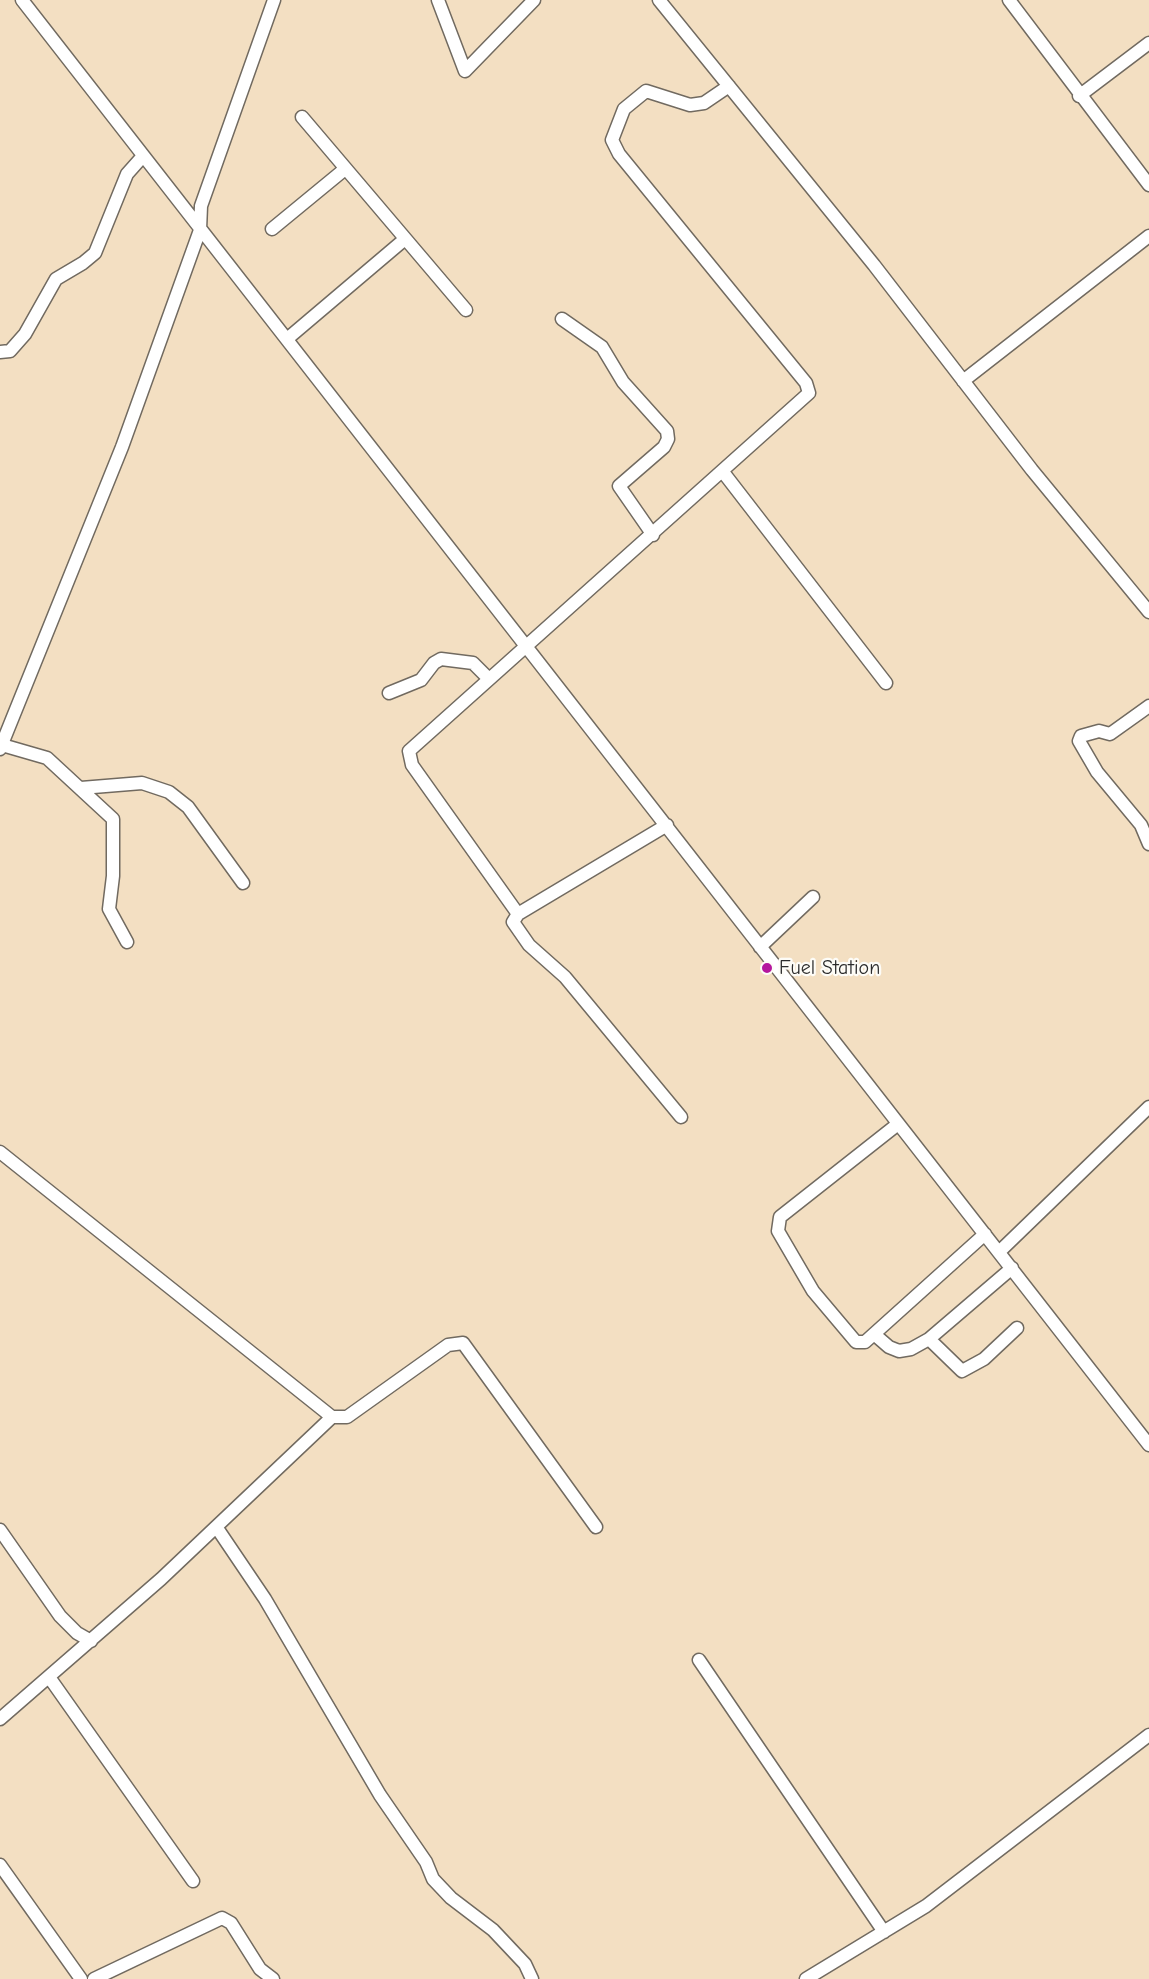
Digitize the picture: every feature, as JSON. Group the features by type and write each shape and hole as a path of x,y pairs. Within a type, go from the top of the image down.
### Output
{"street":[{"path":"21,0 1149,1444"},
{"path":"127,942 109,909 113,876 114,822 102,807 47,758 1,747 122,447 200,230 201,206 274,0"},
{"path":"438,0 465,71 534,0"},
{"path":"659,0 1149,612"},
{"path":"1009,0 1079,96 1149,185"},
{"path":"1079,96 1149,43"},
{"path":"518,914 409,759 409,751 808,395 809,389 631,170 612,140 624,109 635,97 646,91 690,105 704,103 729,86"},
{"path":"302,117 466,310"},
{"path":"0,352 10,351 26,334 56,279 84,263 94,253 127,174 143,156"},
{"path":"272,229 345,169"},
{"path":"963,381 1149,237"},
{"path":"287,339 405,238"},
{"path":"562,319 602,347 623,382 667,431 668,439 664,447 619,486 653,535"},
{"path":"723,472 886,682"},
{"path":"389,693 420,680 434,663 441,659 473,663 489,679"},
{"path":"1149,706 1110,734 1099,731 1081,736 1079,741 1097,772 1140,825 1149,844"},
{"path":"81,788 142,783 169,792 188,807 243,883"},
{"path":"667,825 518,914 514,925 522,937 566,977 681,1117"},
{"path":"760,947 813,897"},
{"path":"999,1252 1149,1107"},
{"path":"898,1124 784,1211 777,1227 801,1273 843,1329 859,1343 865,1342 985,1234"},
{"path":"0,1152 332,1418"},
{"path":"874,1334 889,1347 899,1351 911,1349 930,1339 1012,1268"},
{"path":"930,1339 962,1371 984,1359 1017,1328"},
{"path":"0,1719 217,1528 332,1418 347,1417 448,1345 463,1343 596,1527"},
{"path":"217,1528 265,1599 380,1795 426,1862 433,1879 451,1898 493,1930 525,1964 531,1979"},
{"path":"0,1530 60,1616 77,1633 91,1641"},
{"path":"699,1660 884,1932"},
{"path":"49,1677 192,1881"},
{"path":"806,1979 926,1906 1149,1735"},
{"path":"0,1865 81,1979"},
{"path":"94,1979 222,1918 231,1923 260,1968 273,1979"}],"place":[{"name":"Fuel Station","path":"767,968"}]}
